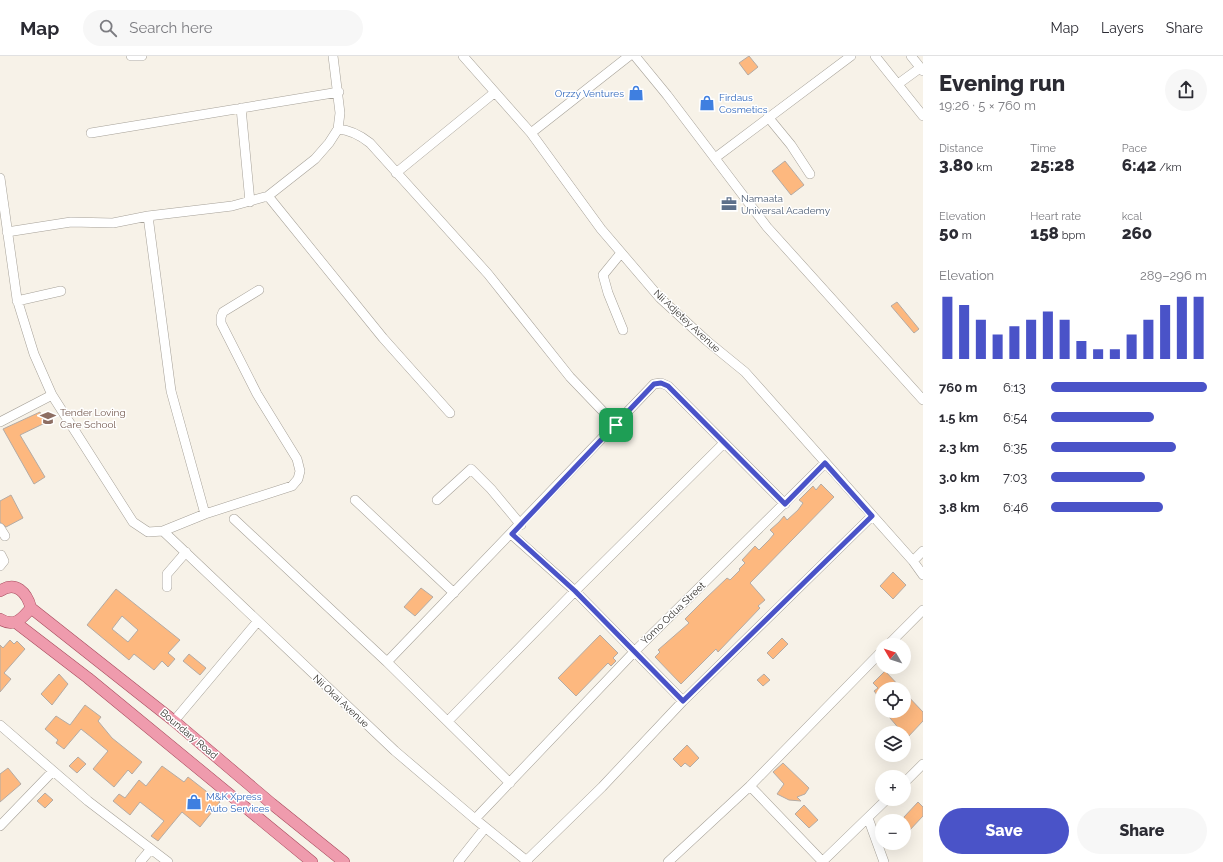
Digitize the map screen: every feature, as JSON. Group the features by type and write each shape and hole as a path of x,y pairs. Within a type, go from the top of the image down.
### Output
{"main road":[{"path":"0,620 15,622 24,617 31,608 25,593 12,587 2,588"},
{"name":"Boundary Road","path":"31,608 174,721 272,804 344,862"},
{"name":"Boundary Road","path":"15,622 88,678 312,862"}],"street":[{"path":"131,56 142,56"},
{"path":"7,232 71,222 113,223 148,216 232,206 268,196 315,159 329,143 338,129 340,113 339,92 333,56"},
{"name":"Nii Adjetey Avenue","path":"463,56 494,93 531,133 601,229 660,298 706,341 745,372 913,561 923,575"},
{"path":"531,133 629,56"},
{"path":"635,56 768,228 923,400"},
{"path":"715,158 851,56"},
{"path":"874,56 923,116"},
{"path":"898,84 922,70 911,56"},
{"path":"90,133 339,92"},
{"path":"396,172 494,93"},
{"path":"241,108 250,202"},
{"path":"768,117 791,145 810,174"},
{"path":"338,129 354,132 370,142 488,274 570,377 616,425"},
{"path":"0,178 2,217 7,232 17,301 34,354 52,395 133,522 148,532 163,531 205,514 292,486 298,479 300,471 297,459 258,394 221,323 221,316 223,312 259,290"},
{"path":"268,196 383,338 450,413"},
{"path":"148,216 171,391 205,514"},
{"path":"621,253 603,275 608,293 623,330"},
{"path":"17,301 62,291"},
{"path":"388,662 654,384 661,383 668,386 785,504"},
{"path":"0,422 52,395"},
{"path":"448,721 575,591 724,443"},
{"name":"Yomo Odua Street","path":"475,820 634,652 825,463"},
{"path":"437,500 468,470 471,469 520,525"},
{"path":"355,500 454,593"},
{"path":"527,861 602,787 683,701 872,516"},
{"path":"234,519 388,662 510,783"},
{"name":"Nii Okai Avenue","path":"163,531 395,751 475,820 527,861"},
{"path":"512,534 575,591 683,701"},
{"path":"913,561 923,551"},
{"path":"167,586 167,574 186,552"},
{"path":"0,566 4,561 1,555"},
{"path":"895,638 923,610"},
{"path":"174,721 258,622"},
{"path":"668,862 750,786 875,658"},
{"path":"0,725 88,801 168,862"},
{"path":"911,776 923,764"},
{"path":"0,826 53,771"},
{"path":"750,786 822,862 880,806"},
{"path":"868,818 884,862"},
{"path":"458,862 485,828"},
{"path":"140,862 151,849"}],"building":[{"path":"749,56 758,67 748,75 739,63"},
{"path":"785,161 804,185 791,195 772,171"},
{"path":"897,302 919,329 914,333 891,306"},
{"path":"40,412 45,423 20,435 45,477 34,484 3,429"},
{"path":"821,484 834,497 750,583 765,600 758,606 760,608 718,652 716,649 681,684 655,657 660,652 658,650 689,623 685,619 705,599 727,578 730,580 740,570 739,569 745,563 742,560 755,546 759,550 769,540 774,534 770,530 784,516 787,520 798,510 803,503 799,500 813,486 816,490"},
{"path":"11,495 23,518 6,527 0,522 0,501"},
{"path":"893,572 906,585 893,599 880,586"},
{"path":"421,588 433,597 415,616 404,607"},
{"path":"116,589 180,640 168,653 175,659 168,667 162,661 154,670 134,654 129,660 87,625","holes":["122,616 138,630 128,642 112,629"]},
{"path":"600,635 618,653 613,658 616,661 611,666 608,663 576,696 558,678"},
{"path":"782,638 788,644 773,659 767,653"},
{"path":"10,640 14,644 17,641 25,649 4,673 11,679 0,692 0,645 3,648"},
{"path":"189,654 206,668 200,675 183,661"},
{"path":"59,674 68,684 52,705 41,694"},
{"path":"764,674 770,680 763,686 757,680"},
{"path":"882,674 888,674 895,682 875,682 875,685 873,683"},
{"path":"911,699 923,712 923,721 911,734 911,726 897,726 890,718 911,718"},
{"path":"85,705 101,717 98,721 112,738 142,762 132,774 128,770 114,787 93,769 108,751 81,729 64,749 56,743 58,740 45,729 56,716 70,725"},
{"path":"687,745 699,758 690,767 685,763 681,767 673,759"},
{"path":"78,757 86,764 77,773 69,766"},
{"path":"783,763 809,788 805,794 797,797 801,801 789,800 777,794 784,784 773,772"},
{"path":"162,766 184,782 188,777 220,802 200,827 182,812 158,841 151,836 164,821 140,802 130,815 113,801 119,794 125,798 139,780 146,786"},
{"path":"8,768 21,784 0,802 0,774"},
{"path":"45,793 53,800 45,808 37,801"},
{"path":"918,802 923,807 923,816 911,829 911,814 907,814"},
{"path":"804,805 818,820 809,828 795,814"}],"place":[{"name":"Orzzy Ventures","path":"636,93"},
{"name":"Firdaus Cosmetics","path":"707,103"},
{"name":"Namaata Universal Academy","path":"729,204"},
{"name":"Tender Loving Care School","path":"48,418"},
{"name":"M&K Xpress Auto Services","path":"194,802"}],"route":[{"path":"661,383 668,386 785,504 825,463 872,516 683,701 575,591 512,534 616,425 654,384 661,383"}]}
